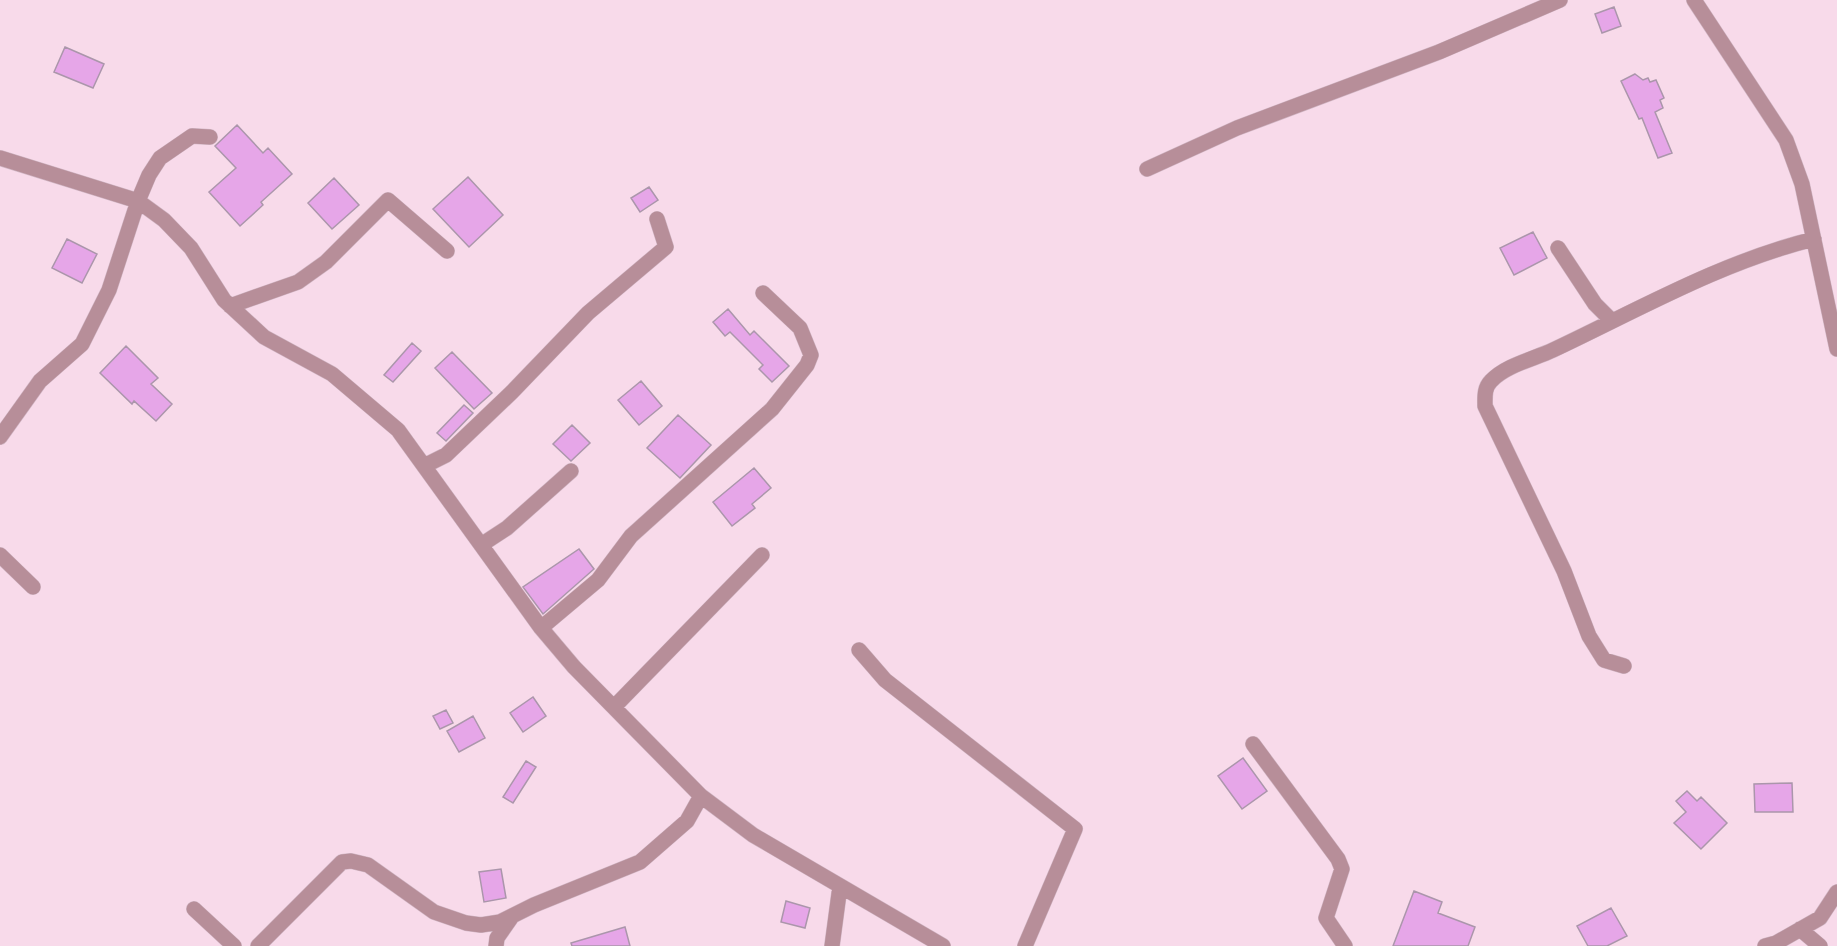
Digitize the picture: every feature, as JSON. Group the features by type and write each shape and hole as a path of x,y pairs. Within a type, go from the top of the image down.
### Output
{"street":[{"path":"1147,169 1237,128 1439,52 1560,0"},
{"path":"1694,0 1786,140 1802,184 1837,349"},
{"path":"0,437 40,381 82,344 109,290 138,201 149,175 160,158 192,136 210,136"},
{"path":"0,158 138,201 164,220 191,248 224,300 264,337 333,374 398,430 541,628 574,667 615,706 701,796 753,835 943,946"},
{"path":"231,306 298,282 326,262 387,200 447,251"},
{"path":"424,466 446,455 512,392 588,313 666,247 657,219"},
{"path":"1624,666 1604,660 1589,636 1564,571 1485,406 1484,393 1491,381 1511,369 1692,282 1787,246 1814,239"},
{"path":"1558,248 1595,304 1611,320"},
{"path":"541,628 598,579 631,536 772,409 807,365 811,355 800,328 763,293"},
{"path":"481,545 507,528 571,471"},
{"path":"0,555 33,587"},
{"path":"615,706 762,555"},
{"path":"859,650 885,680 1075,829 1025,946"},
{"path":"1253,744 1338,859 1342,869 1326,918 1345,946"},
{"path":"258,946 342,862 351,861 368,865 435,912 481,925 511,918 534,905 640,862 687,821 701,796"},
{"path":"832,946 840,886"},
{"path":"1765,946 1820,918 1837,892"},
{"path":"194,909 234,946"},
{"path":"496,946 497,938 511,918"},
{"path":"1800,929 1820,946"}],"building":[{"path":"1614,7 1621,26 1602,33 1595,14"},
{"path":"65,47 104,64 93,88 54,72"},
{"path":"1635,74 1643,80 1648,78 1650,82 1656,80 1664,98 1660,100 1663,108 1655,112 1672,153 1658,158 1642,118 1639,119 1621,81"},
{"path":"237,125 263,153 268,148 292,174 261,202 263,205 240,226 209,192 236,168 215,146"},
{"path":"468,177 503,215 469,247 433,209"},
{"path":"334,178 359,205 332,229 308,203"},
{"path":"649,187 658,200 640,212 631,198"},
{"path":"1533,232 1547,258 1514,275 1500,248"},
{"path":"67,239 97,254 82,283 52,268"},
{"path":"728,309 750,335 754,331 789,366 772,382 759,369 763,365 730,332 725,336 713,322"},
{"path":"412,343 421,351 393,382 384,375"},
{"path":"126,346 158,378 151,384 172,404 156,421 134,401 132,404 100,373"},
{"path":"452,352 492,393 474,409 435,368"},
{"path":"641,381 662,406 639,425 618,400"},
{"path":"464,405 473,413 446,441 437,433"},
{"path":"678,415 711,445 680,478 647,448"},
{"path":"572,425 590,443 571,461 553,444"},
{"path":"754,468 771,488 752,504 755,508 732,526 713,502"},
{"path":"579,549 594,569 543,614 523,587"},
{"path":"533,697 546,716 523,732 510,713"},
{"path":"446,710 453,723 440,729 433,716"},
{"path":"473,716 485,738 459,752 447,731"},
{"path":"1243,758 1267,791 1242,809 1218,776"},
{"path":"526,761 536,767 513,803 503,797"},
{"path":"1792,783 1793,812 1755,812 1754,784"},
{"path":"1687,791 1697,801 1701,797 1727,823 1701,849 1674,823 1686,812 1676,801"},
{"path":"501,869 506,898 484,902 479,872"},
{"path":"1414,891 1442,902 1438,913 1475,927 1468,946 1393,946"},
{"path":"786,901 810,908 805,928 781,922"},
{"path":"1611,908 1627,936 1607,946 1588,946 1577,926"},
{"path":"625,927 630,946 572,946 571,943"}]}
